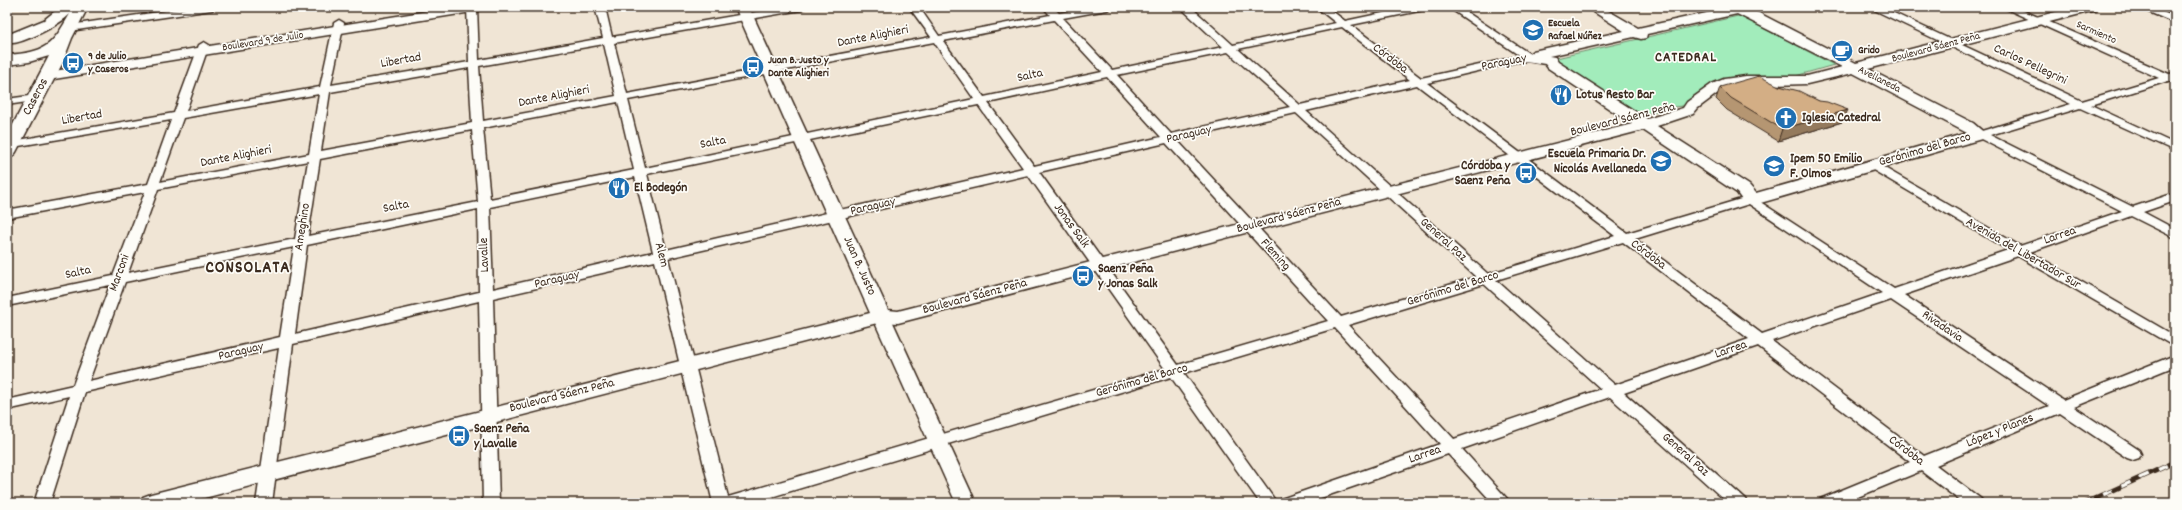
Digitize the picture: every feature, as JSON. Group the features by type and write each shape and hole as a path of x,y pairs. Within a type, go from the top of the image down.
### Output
{"main road":[{"name":"Caseros","path":"8,147 36,98 81,7"},
{"name":"Boulevard 9 de Julio","path":"51,69 203,48 338,26 440,7"},
{"name":"Boulevard 9 de Julio","path":"338,26 474,7"},
{"path":"1593,7 1645,33"},
{"path":"1607,7 1645,33"},
{"name":"Boulevard Sáenz Peña","path":"2033,18 2060,7"},
{"name":"Boulevard Sáenz Peña","path":"151,503 687,364 881,316 898,317 1096,260 1633,122 1680,115 1688,111 1692,105 1717,87 1729,82 1746,80 1807,80 1845,67 2033,18 2091,7"},
{"path":"8,39 49,23 67,8"},
{"name":"Paraguay","path":"1550,60 1645,33 1739,10"},
{"name":"Avellaneda","path":"1739,10 1746,18 1968,126 1979,135"},
{"name":"Juan B. Justo","path":"744,12 881,316"},
{"path":"7,60 31,56 52,49 66,35 49,31 27,34 8,39"},
{"name":"Paraguay","path":"1531,58 1538,54 1645,33"},
{"name":"Caseros","path":"31,56 46,56 50,58 51,69"},
{"name":"Rivadavia","path":"1531,58 1550,60 1553,65 1735,194 1751,200"},
{"name":"Rivadavia","path":"1531,58 1537,65 1633,122"},
{"name":"Gerónimo del Barco","path":"1751,200 1979,135"}],"street":[{"path":"66,35 212,7"},
{"name":"Lavalle","path":"474,7 474,64 477,126 484,204 491,503"},
{"name":"Alem","path":"600,7 721,503"},
{"name":"Libertad","path":"8,147 325,88 608,41 744,12 801,7"},
{"name":"Jonas Salk","path":"914,7 1269,503"},
{"name":"Dante Alighieri","path":"7,214 937,39 1053,12 1107,7"},
{"name":"General Paz","path":"1185,7 1486,280 1739,503"},
{"name":"Córdoba","path":"1321,7 1975,503"},
{"name":"Salta","path":"7,302 301,240 802,139 1424,7"},
{"name":"Rivadavia","path":"1453,7 1531,58"},
{"name":"Carlos Pellegrini","path":"1873,7 2175,148"},
{"name":"Sarmiento","path":"2007,7 2173,78"},
{"path":"2142,7 2175,20"},
{"name":"Fleming","path":"1053,12 1168,140 1503,503"},
{"name":"Ameghino","path":"264,503 301,240 325,88 338,26"},
{"name":"Marconi","path":"42,503 79,388 203,48"},
{"name":"Paraguay","path":"7,405 1299,110 1516,59 1531,58"},
{"name":"Gerónimo del Barco","path":"1979,135 2080,104 2173,78"},
{"path":"7,102 36,98"},
{"name":"Avellaneda","path":"1979,135 1996,142 2175,234"},
{"name":"Avenida del Libertador Sur","path":"1872,165 2175,342"},
{"name":"Larrea","path":"1287,503 2175,197"},
{"name":"Rivadavia","path":"1751,200 2132,454"},
{"name":"Gerónimo del Barco","path":"730,503 1486,280 1751,200"},
{"name":"Juan B. Justo","path":"881,316 966,503"},
{"name":"López y Planes","path":"1826,503 2175,360"}],"green space":[{"path":"1738,16 1834,65 1781,80 1737,81 1692,105 1673,107 1633,117 1552,59"}],"building":[{"path":"1759,76 1779,86 1799,91 1819,101 1827,102 1848,110 1782,129 1731,98 1720,87"}],"railway":[{"path":"2085,503 2175,462"}],"place":[{"name":"Escuela Rafael Núñez","path":"1533,30"},
{"name":"Grido","path":"1842,51"},
{"name":"9 de Julio y Caseros","path":"73,63"},
{"name":"Juan B. Justo y Dante Alighieri","path":"753,67"},
{"name":"Lotus Resto Bar","path":"1561,95"},
{"name":"Iglesia Catedral","path":"1786,118"},
{"name":"Escuela Primaria Dr. Nicolás Avellaneda","path":"1661,161"},
{"name":"Ipem 50 Emilio F. Olmos","path":"1774,166"},
{"name":"Córdoba y Saenz Peña","path":"1526,173"},
{"name":"El Bodegón","path":"619,188"},
{"name":"Saenz Peña y Jonas Salk","path":"1083,276"},
{"name":"Saenz Peña y Lavalle","path":"459,436"}],"district":[{"name":"CATEDRAL","path":"1686,58"},
{"name":"CONSOLATA","path":"248,269"}]}
